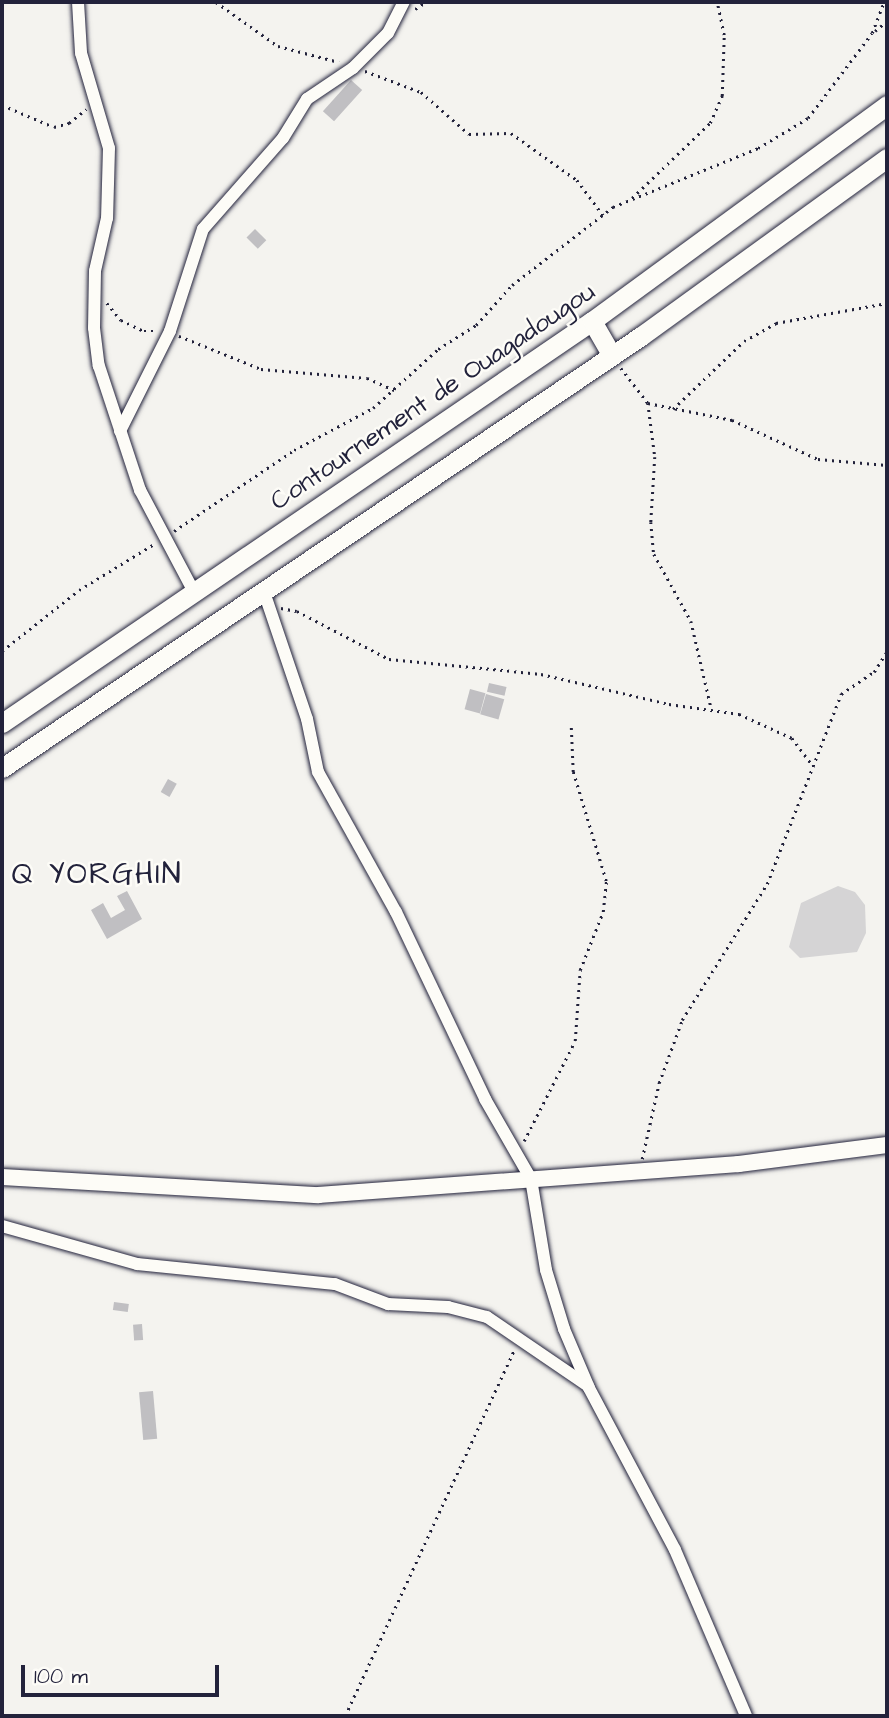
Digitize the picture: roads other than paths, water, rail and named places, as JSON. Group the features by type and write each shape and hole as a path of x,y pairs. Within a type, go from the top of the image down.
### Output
{"highway":[{"name":"Contournement de Ouagadougou","path":"2,723 592,321 887,105"},
{"path":"2,768 266,597 887,158"},
{"path":"592,321 611,354"}],"main road":[{"path":"2,1177 92,1186 318,1195 739,1164 887,1145"}],"street":[{"path":"78,2 81,53 109,148 110,180 96,289 94,328 99,366 140,490 194,592"},
{"path":"120,431 170,331 203,229 275,147 307,99 353,68 388,33 404,2"},
{"path":"266,597 307,719 318,772 396,912 518,1158 531,1179 547,1270 564,1329 589,1388 675,1550 746,1716"},
{"path":"2,1226 137,1264 335,1284 388,1304 448,1307 487,1317 589,1388"}],"district":[{"name":"Q YORGHIN","path":"97,874"}]}
